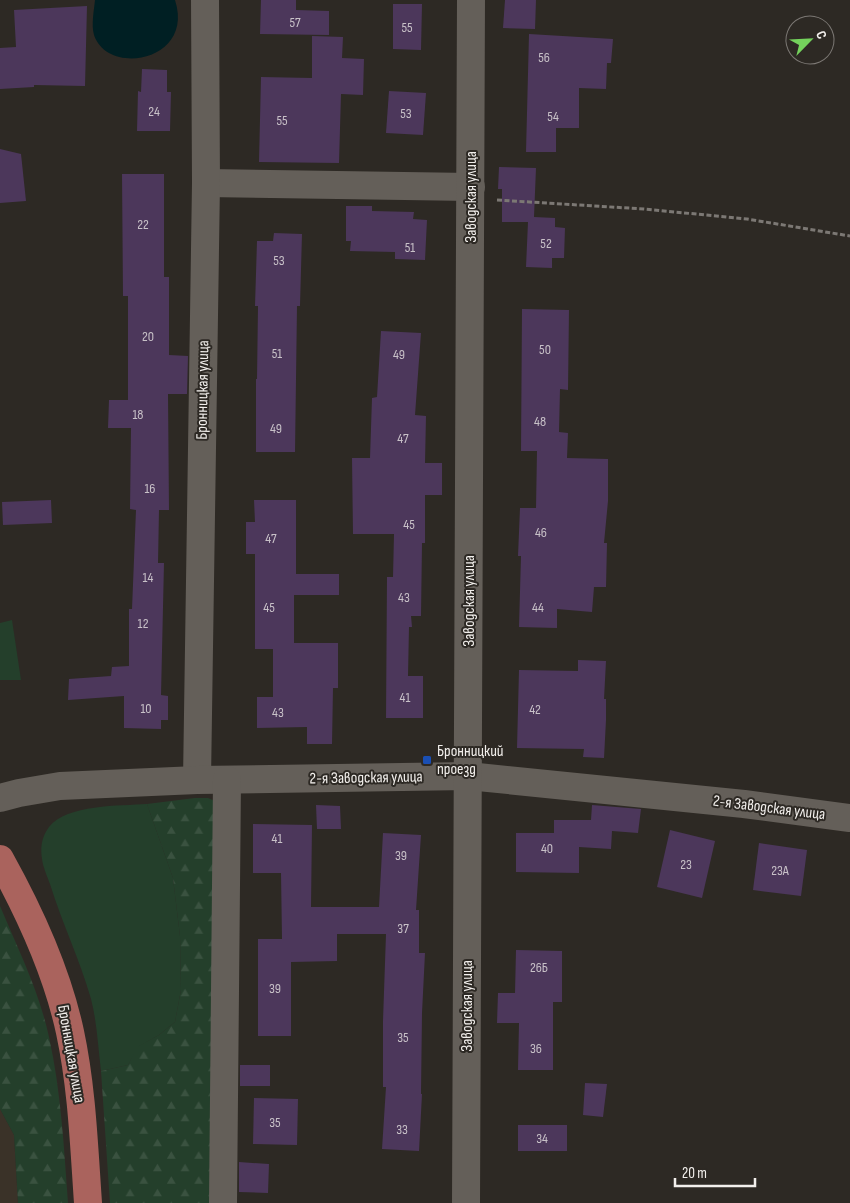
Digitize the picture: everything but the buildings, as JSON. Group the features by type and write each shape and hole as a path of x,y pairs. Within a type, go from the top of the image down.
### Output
{"main road":[{"name":"Бронницкая улица","path":"0,859 42,943 64,1008 78,1074 88,1203"}],"street":[{"name":"Бронницкая улица","path":"197,780 206,183 205,0"},
{"name":"Заводская улица","path":"466,1203 471,0"},
{"path":"206,183 471,193"},
{"name":"2-я Заводская улица","path":"0,798 60,786 197,780 468,776 744,804 850,818"},
{"path":"223,1203 227,780"}],"path":[{"path":"471,193 746,219 850,236"}],"shaded area":[{"path":"0,1109 14,1135 18,1203 0,1203"}],"green space":[{"path":"12,620 21,680 0,680 0,623"},
{"path":"208,798 217,802 215,1203 110,1203 101,1071 128,1065 137,1047 159,1035 175,1022 181,990 180,936 173,878 147,804"},
{"path":"147,804 173,878 180,936 181,990 175,1022 159,1035 138,1047 128,1065 101,1071 91,999 44,868 41,846 49,827 57,819 68,814 109,806"},
{"path":"0,906 34,987 49,1037 59,1099 68,1203 18,1203 14,1135 0,1109"}],"water":[{"path":"95,0 175,0 178,21 173,37 162,49 147,56 131,58 115,56 102,48 94,35"}],"place":[{"name":"Бронницкий проезд","path":"427,760"}]}
